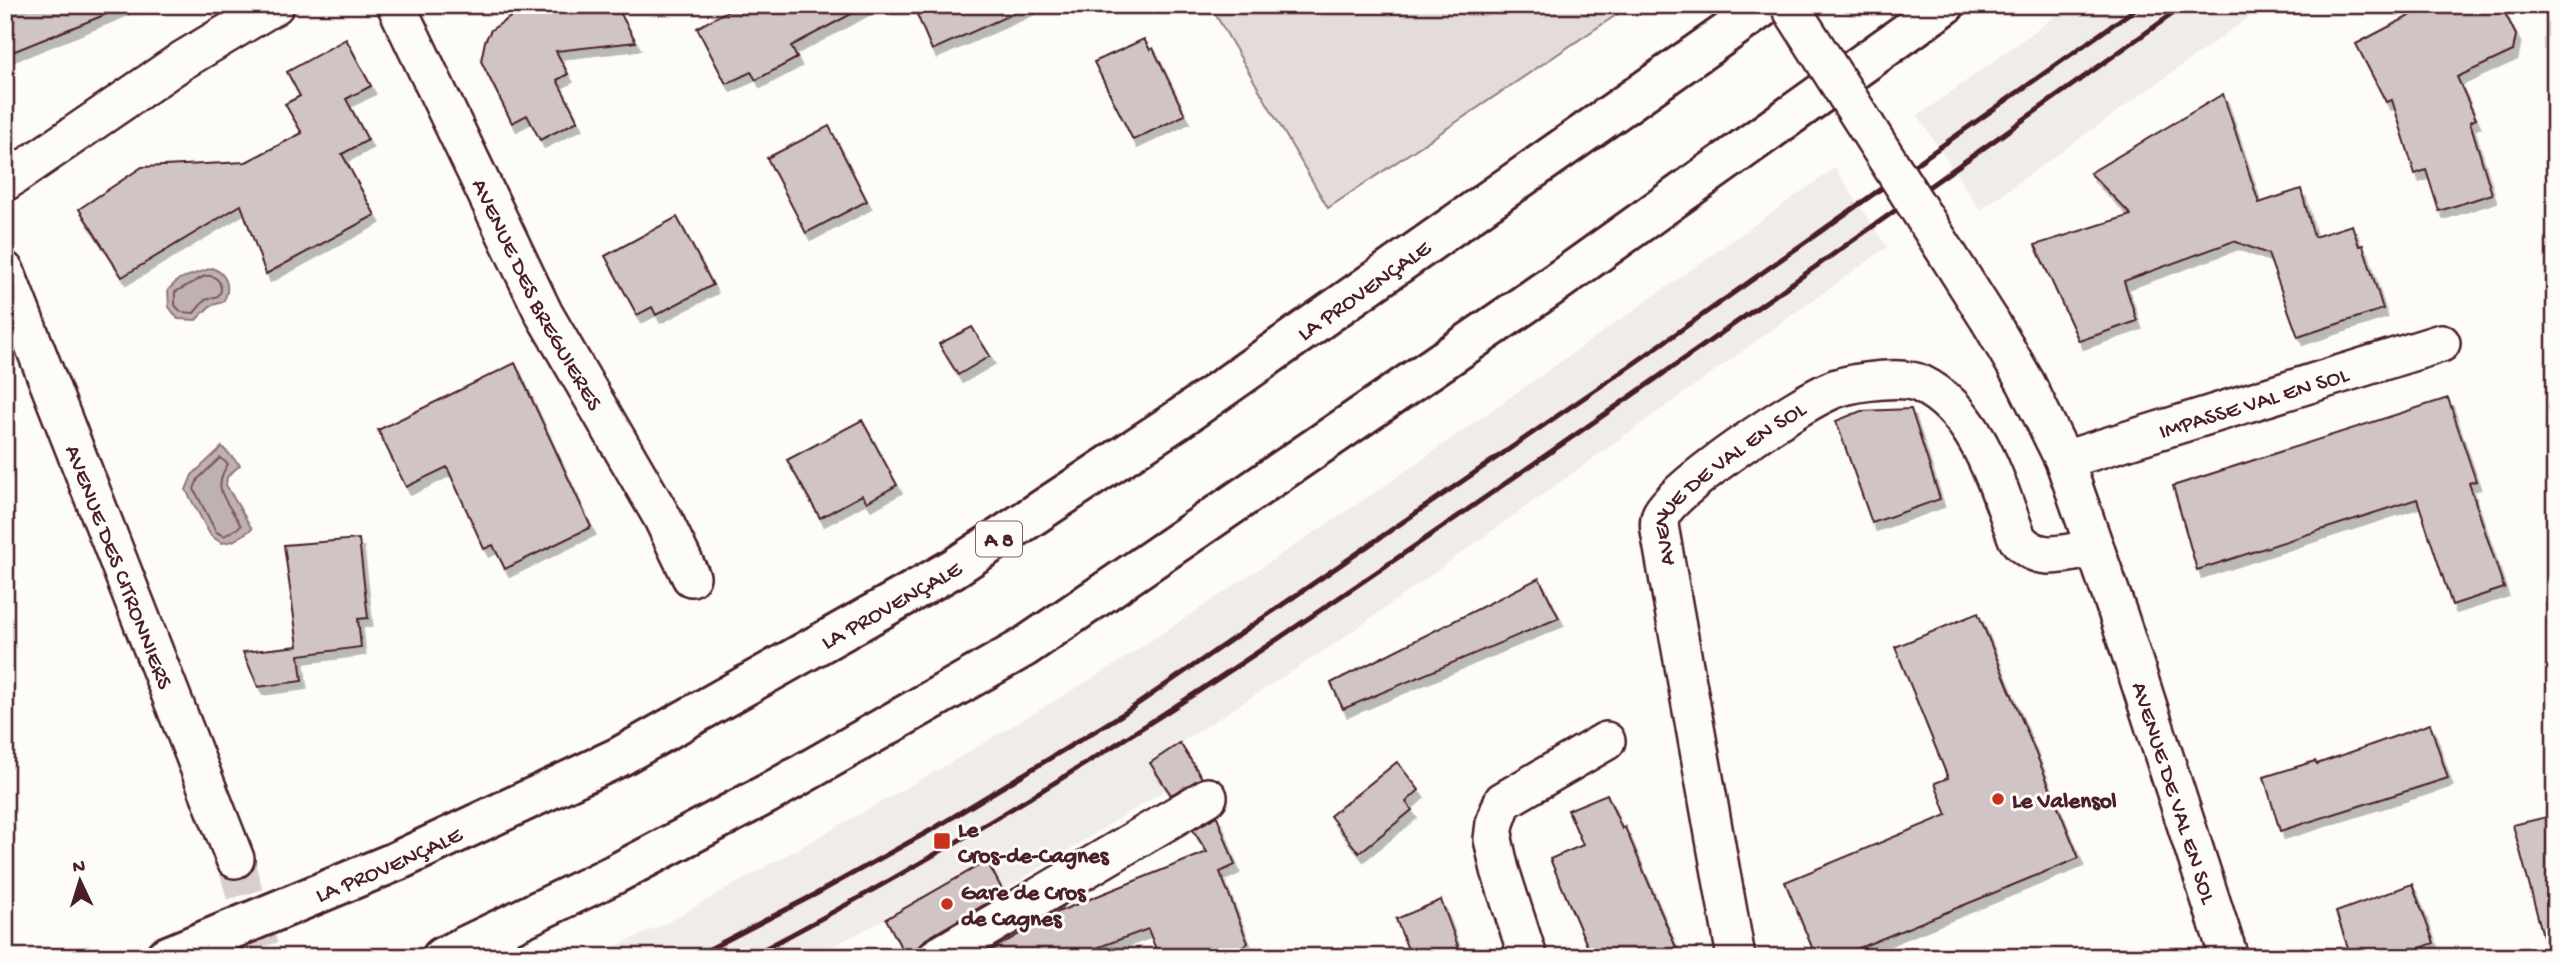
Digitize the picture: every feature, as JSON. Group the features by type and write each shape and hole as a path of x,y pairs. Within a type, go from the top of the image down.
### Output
{"highway":[{"name":"LA PROVENÇALE","path":"165,957 397,861 619,757 954,568 1177,421 1766,5"},
{"path":"442,957 615,874 767,794 1023,648 1516,310 1945,5"}],"street":[{"path":"5,182 183,60 275,5"},
{"name":"AVENUE DES BREGUIERES","path":"396,5 544,314 662,517 691,578"},
{"name":"AVENUE DE VAL EN SOL","path":"1789,5 1990,321 2026,383 2064,460 2229,957"},
{"name":"AVENUE DES CITRONNIERS","path":"5,271 235,859"},
{"name":"IMPASSE VAL EN SOL","path":"2064,460 2441,343"},
{"name":"AVENUE DE VAL EN SOL","path":"1736,957 1660,531 1659,517 1667,506 1684,489 1791,410 1836,388 1858,383 1918,382 1952,404 1975,435 2017,538 2025,548 2034,554 2048,556 2095,548"},
{"path":"1528,957 1500,870 1493,839 1495,823 1503,801 1606,741"},
{"path":"937,957 1208,797"}],"shaded area":[{"path":"1210,5 1631,5 1328,208"},
{"path":"2071,5 2266,5 1980,210 1918,116"},
{"path":"1835,168 1887,247 1339,641 1180,743 1197,770 961,917 965,923 906,956 885,919 812,957 593,957 666,923 943,767 1105,671 1386,485"}],"water":[{"path":"212,268 225,278 227,292 223,302 210,306 196,320 178,319 169,307 168,290 179,279"},
{"path":"222,447 240,465 227,477 226,485 252,529 233,541 222,543 211,536 186,490 192,475"}],"building":[{"path":"5,5 124,5 124,7 5,55"},
{"path":"513,5 616,5 636,42 556,51 568,74 557,80 578,121 540,140 527,115 512,123 481,61 485,41 491,30 515,14"},
{"path":"738,5 868,5 791,46 797,58 756,80 751,72 726,84 697,28"},
{"path":"913,5 1030,5 1030,6 932,50"},
{"path":"2430,5 2501,5 2516,35 2513,51 2457,77 2476,119 2470,122 2492,194 2439,211 2426,170 2415,174 2392,100 2386,102 2356,44"},
{"path":"346,39 371,86 346,99 368,140 342,154 375,215 266,274 241,205 122,277 79,209 142,167 246,162 302,133 285,104 300,96 287,72"},
{"path":"1144,39 1150,50 1153,48 1185,115 1133,140 1094,62"},
{"path":"2223,94 2259,203 2301,189 2314,237 2352,225 2359,246 2363,245 2383,309 2298,337 2268,254 2234,241 2124,281 2137,321 2079,341 2035,245 2131,215 2090,173"},
{"path":"829,126 867,201 806,233 767,158"},
{"path":"677,217 713,285 656,315 652,307 637,315 605,256"},
{"path":"972,327 990,356 958,375 939,344"},
{"path":"515,363 591,527 505,569 493,545 484,549 447,467 406,487 378,430"},
{"path":"2448,398 2476,481 2469,483 2504,588 2452,605 2417,499 2197,570 2173,486"},
{"path":"1911,409 1940,499 1872,523 1836,421 1861,411"},
{"path":"862,420 897,485 867,502 862,495 820,518 787,460"},
{"path":"359,539 368,618 358,619 361,647 299,655 302,681 258,687 243,652 298,646 284,545"},
{"path":"1539,578 1559,618 1343,709 1331,683"},
{"name":"Le Valensol","path":"1978,613 2079,858 1837,957 1816,957 1785,882 1947,815 1935,783 1948,778 1895,647"},
{"path":"2430,724 2448,778 2280,831 2264,777 2315,761 2317,764"},
{"path":"1180,743 1202,778 1171,795 1150,763"},
{"path":"1397,762 1419,790 1406,802 1412,810 1359,853 1330,816"},
{"path":"1607,794 1622,829 1625,827 1680,957 1592,957 1550,859 1583,845 1568,810"},
{"path":"2555,815 2555,935 2543,936 2513,825"},
{"path":"1217,816 1235,865 1220,872 1248,943 1231,957 1159,957 1148,929 1072,957 979,957 1060,911 1207,852 1193,830"},
{"name":"Gare de Cros de Cagnes","path":"987,861 1004,893 926,939 919,946 916,957 906,957 886,919"},
{"path":"2412,884 2434,943 2396,957 2351,957 2336,912"},
{"path":"1441,900 1462,957 1411,957 1396,919"}],"tunnel":[{"path":"235,859 262,957"}],"railway":[{"path":"694,957 933,829 1123,714 1633,364 2141,5"},
{"path":"749,957 850,902 1049,786 1242,663 1609,412 2185,5"}],"place":[{"name":"Le Valensol","path":"1998,799"},
{"name":"Le Cros-de-Cagnes","path":"942,841"},
{"name":"Gare de Cros de Cagnes","path":"947,904"}]}
